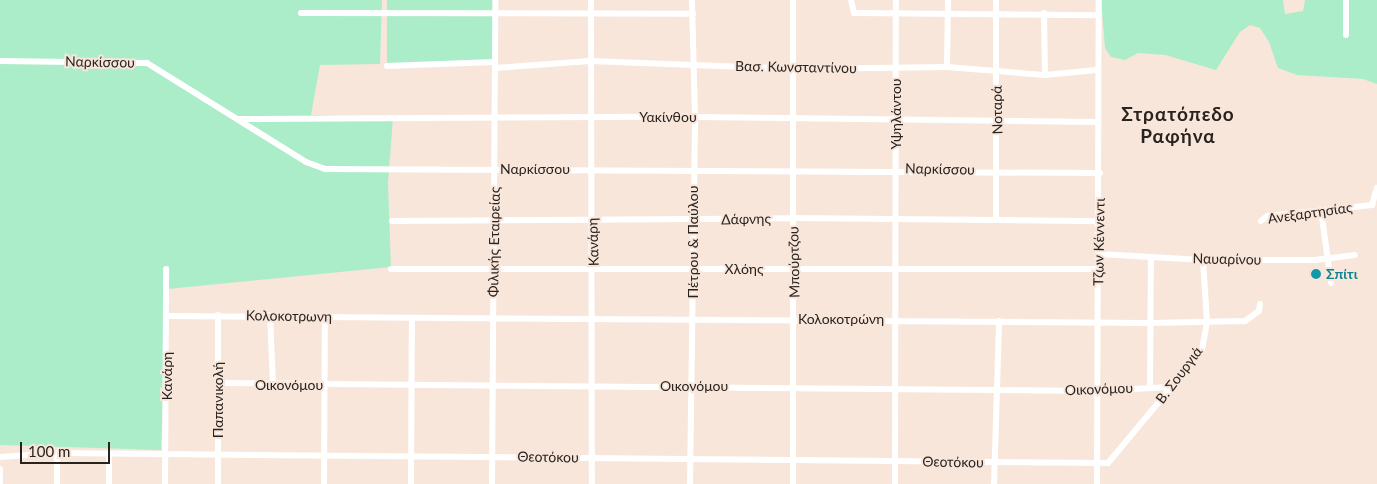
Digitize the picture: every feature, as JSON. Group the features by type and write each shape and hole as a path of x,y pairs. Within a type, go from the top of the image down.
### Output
{"street":[{"name":"Φιλικής Εταιρείας","path":"492,484 495,0"},
{"name":"Κανάρη","path":"591,0 590,117 593,169 594,269 592,484"},
{"name":"Πέτρου & Παύλου","path":"690,484 694,386 693,168 695,117 692,0"},
{"name":"Μπούρτζου","path":"793,0 796,119 792,269 795,320 792,387 793,484"},
{"path":"851,0 852,10 1098,15"},
{"name":"Υψηλάντου","path":"895,484 896,0"},
{"path":"947,67 948,0"},
{"name":"Νοταρά","path":"996,0 998,170 996,220"},
{"name":"Τζων Κέννεντι","path":"1097,484 1097,321 1100,221 1097,70 1099,0"},
{"path":"1346,0 1346,35"},
{"path":"302,13 496,11 692,14"},
{"path":"1044,13 1045,75"},
{"name":"Ναρκίσσου","path":"0,60 147,63 306,162 325,169 795,168 1100,173"},
{"name":"Βασ. Κωνσταντίνου","path":"387,66 494,65 590,60 795,69 947,67 996,69 1045,75 1097,70"},
{"name":"Υακίνθου","path":"239,119 695,117 896,120 997,118 1098,122"},
{"name":"Ανεξαρτησίας","path":"1261,221 1267,216 1372,205 1377,188"},
{"path":"1321,210 1331,283"},
{"name":"Δάφνης","path":"392,221 793,218 1100,221"},
{"name":"Ναυαρίνου","path":"1099,254 1203,260 1329,258 1355,255"},
{"path":"1150,387 1151,258"},
{"name":"Β. Σουργιά","path":"1097,464 1110,462 1202,350 1207,321 1203,260"},
{"name":"Κανάρη","path":"165,484 166,269"},
{"name":"Χλόης","path":"391,269 1098,270"},
{"name":"Κολοκοτρώνη","path":"412,318 594,320 894,319 1150,323 1245,321 1258,311 1260,304"},
{"name":"Παπανικολή","path":"218,315 218,484"},
{"path":"270,315 273,385"},
{"name":"Κολοκοτρωνη","path":"166,316 270,315 412,318"},
{"path":"324,484 325,316"},
{"path":"411,484 410,386 412,318"},
{"path":"994,484 999,321"},
{"name":"Οικονόμου","path":"218,383 273,385 694,386 1097,390 1170,387"},
{"path":"57,453 57,484"},
{"name":"Θεοτόκου","path":"0,457 57,453 165,456 218,454 324,458 491,456 793,462 1097,464"},
{"path":"109,455 109,484"},
{"path":"0,469 0,484"}],"green space":[{"path":"0,0 382,0 380,64 320,65 311,115 393,118 388,183 391,267 168,289 161,450 0,445"},
{"path":"387,0 494,0 494,65 387,65"},
{"path":"1101,0 1283,0 1285,14 1303,11 1305,0 1377,0 1377,84 1363,79 1297,75 1278,68 1269,42 1260,28 1250,25 1240,32 1216,70 1165,55 1138,53 1125,60 1111,57 1105,48"}],"building":[{"name":"Σπίτι","path":"1317,268 1320,269 1320,279 1313,280 1310,279 1309,272 1310,269"}],"place":[{"name":"Σπίτι","path":"1316,274"}],"district":[{"name":"Στρατόπεδο Ραφήνα","path":"1178,125"}]}
